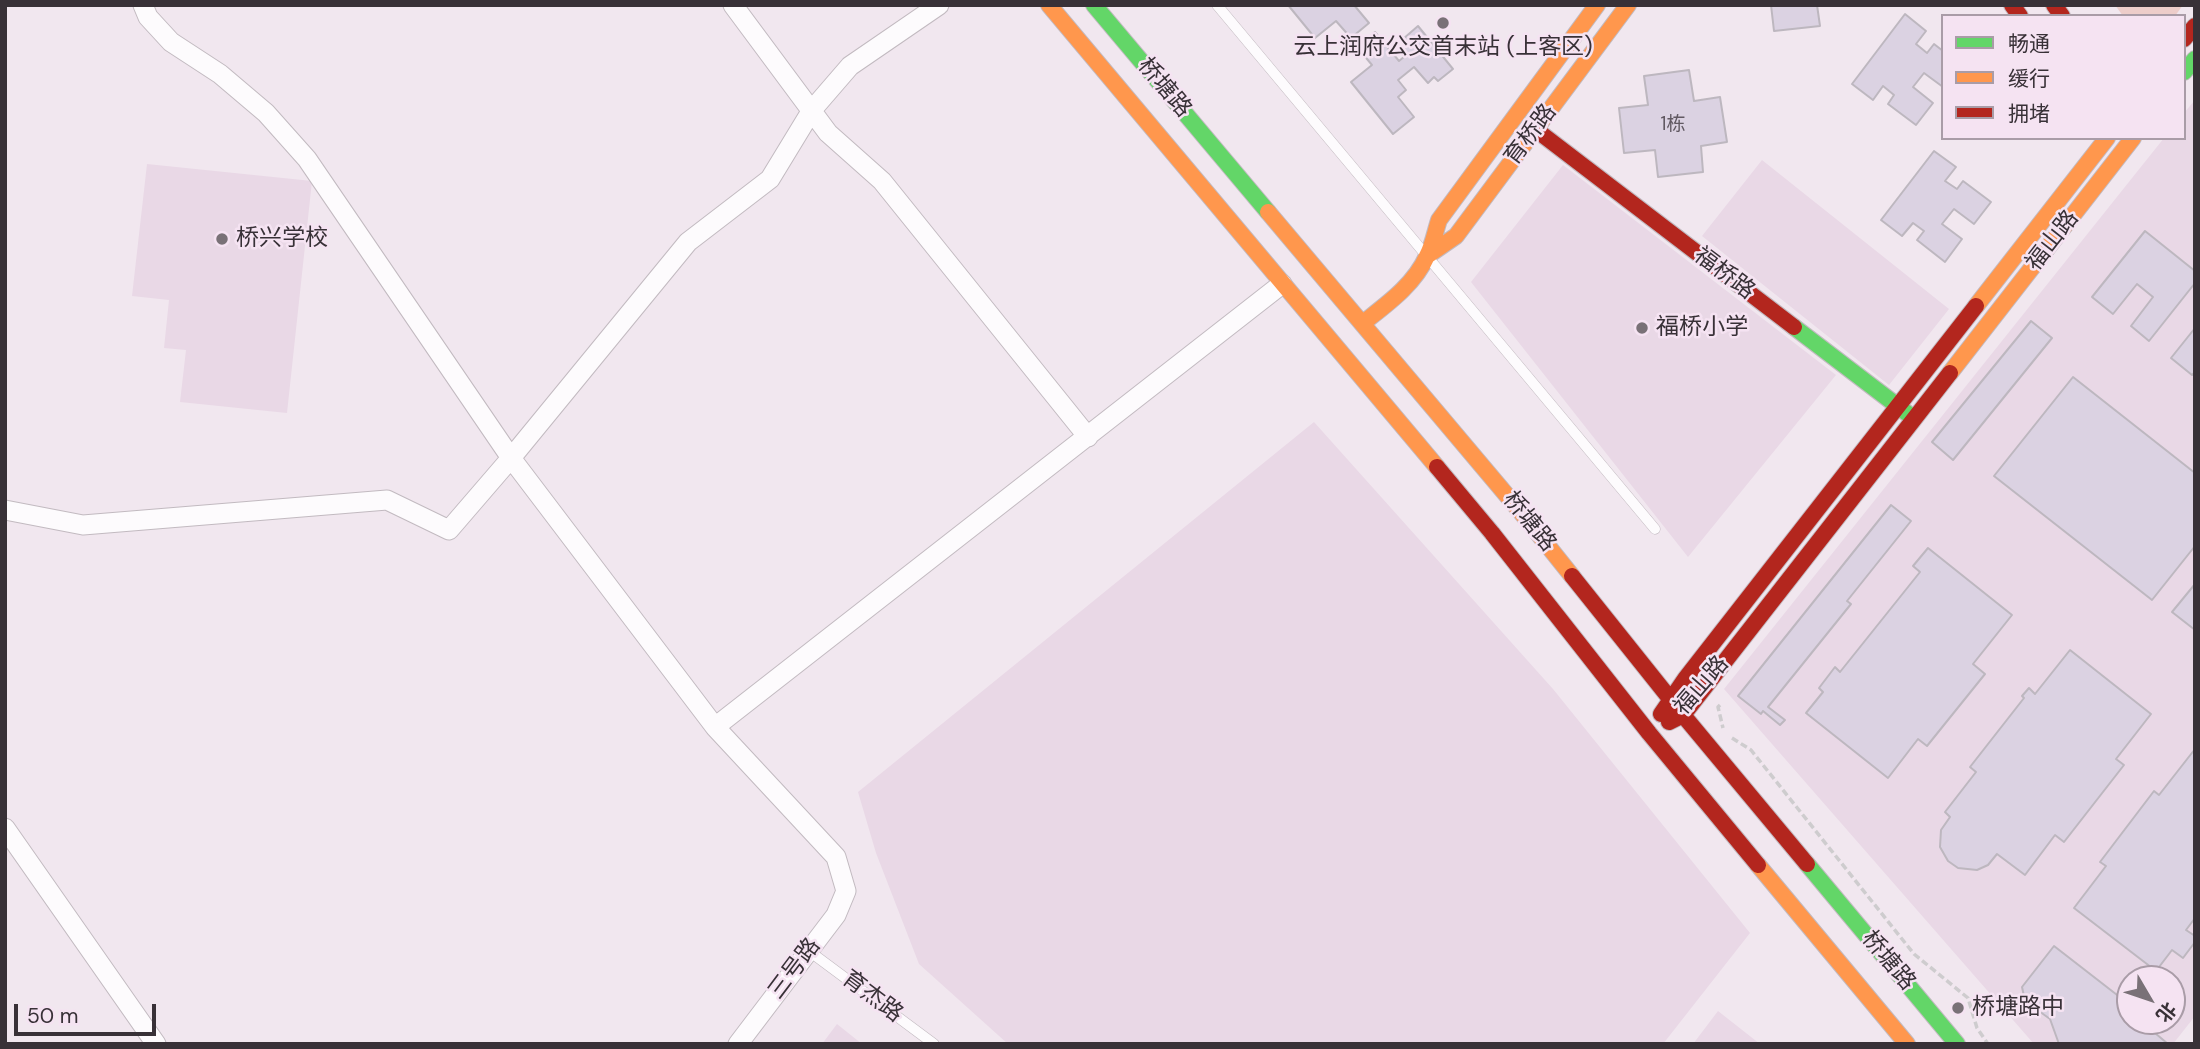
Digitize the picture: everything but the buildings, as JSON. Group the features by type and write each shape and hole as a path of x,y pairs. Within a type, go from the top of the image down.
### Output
{"street":[{"path":"143,5 148,17 171,42 220,74 266,113 307,159 511,458 715,727 1282,284"},
{"path":"733,5 828,133 882,181 1088,437"},
{"path":"5,510 83,525 387,499 449,530 688,242 770,178 812,110 850,66 939,5"},
{"name":"桥塘路","path":"1049,5 1492,533 1650,733 1907,1044"},
{"name":"桥塘路","path":"1094,5 1520,510 1683,715 1957,1044"},
{"name":"育桥路","path":"1363,323 1411,280 1427,256 1439,220 1597,5"},
{"name":"育桥路","path":"1427,256 1456,236 1628,5"},
{"name":"福桥路","path":"1535,129 1914,418"},
{"name":"福山路","path":"1650,733 1670,699 2105,140"},
{"name":"福山路","path":"1650,733 1683,715 2131,140"},
{"name":"三号路","path":"715,727 836,857 846,891 836,915 737,1044"},
{"path":"5,828 156,1044"}],"lane":[{"path":"1217,5 1655,529"},
{"name":"育杰路","path":"809,951 934,1044"}],"path":[{"path":"1727,696 1718,707 1724,732 1751,750 1914,954 1968,998 1977,1028 1988,1044"}],"shaded area":[{"path":"2115,5 2183,5 2176,14 2122,14"},
{"path":"2195,100 2195,1016 2186,1027 2186,965 2116,965 2116,1035 2180,1035 2173,1044 2034,1044 1724,689 2162,140 2186,140 2186,111"},
{"path":"1762,160 1949,309 1889,385 1702,236"},
{"name":"桥兴学校","path":"147,164 312,181 287,413 180,402 186,350 164,348 169,300 132,296"},
{"name":"福桥小学","path":"1563,165 1836,375 1688,557 1471,282"},
{"path":"1314,422 1553,689 1750,933 1663,1044 1008,1044 919,964 876,853 858,792"},
{"path":"1718,1011 1760,1044 1693,1044"},
{"path":"837,1024 862,1044 822,1044"}],"traffic: fast":[{"path":"1094,5 1268,212"},
{"path":"2186,70 2195,59"},
{"path":"1794,327 1912,417"},
{"path":"1807,864 1957,1044"}],"traffic: slow":[{"path":"1049,5 1437,467"},
{"path":"1363,323 1415,276 1429,252 1439,220 1597,5"},
{"path":"1427,256 1456,236 1628,5"},
{"path":"1976,306 2105,140"},
{"path":"1950,373 2131,140"},
{"path":"1268,212 1572,576"},
{"path":"1758,865 1907,1044"}],"traffic: jam":[{"path":"2012,5 2019,14"},
{"path":"2054,5 2061,14"},
{"path":"2186,37 2195,26"},
{"path":"1535,129 1794,327"},
{"path":"1661,714 1685,679 1976,306"},
{"path":"1669,722 1683,715 1950,373"},
{"path":"1437,467 1758,865"},
{"path":"1572,576 1807,864"}],"place":[{"name":"云上润府公交首末站 (上客区)","path":"1443,23"},
{"name":"桥兴学校","path":"222,239"},
{"name":"福桥小学","path":"1642,328"},
{"name":"桥塘路中","path":"1958,1008"}]}
